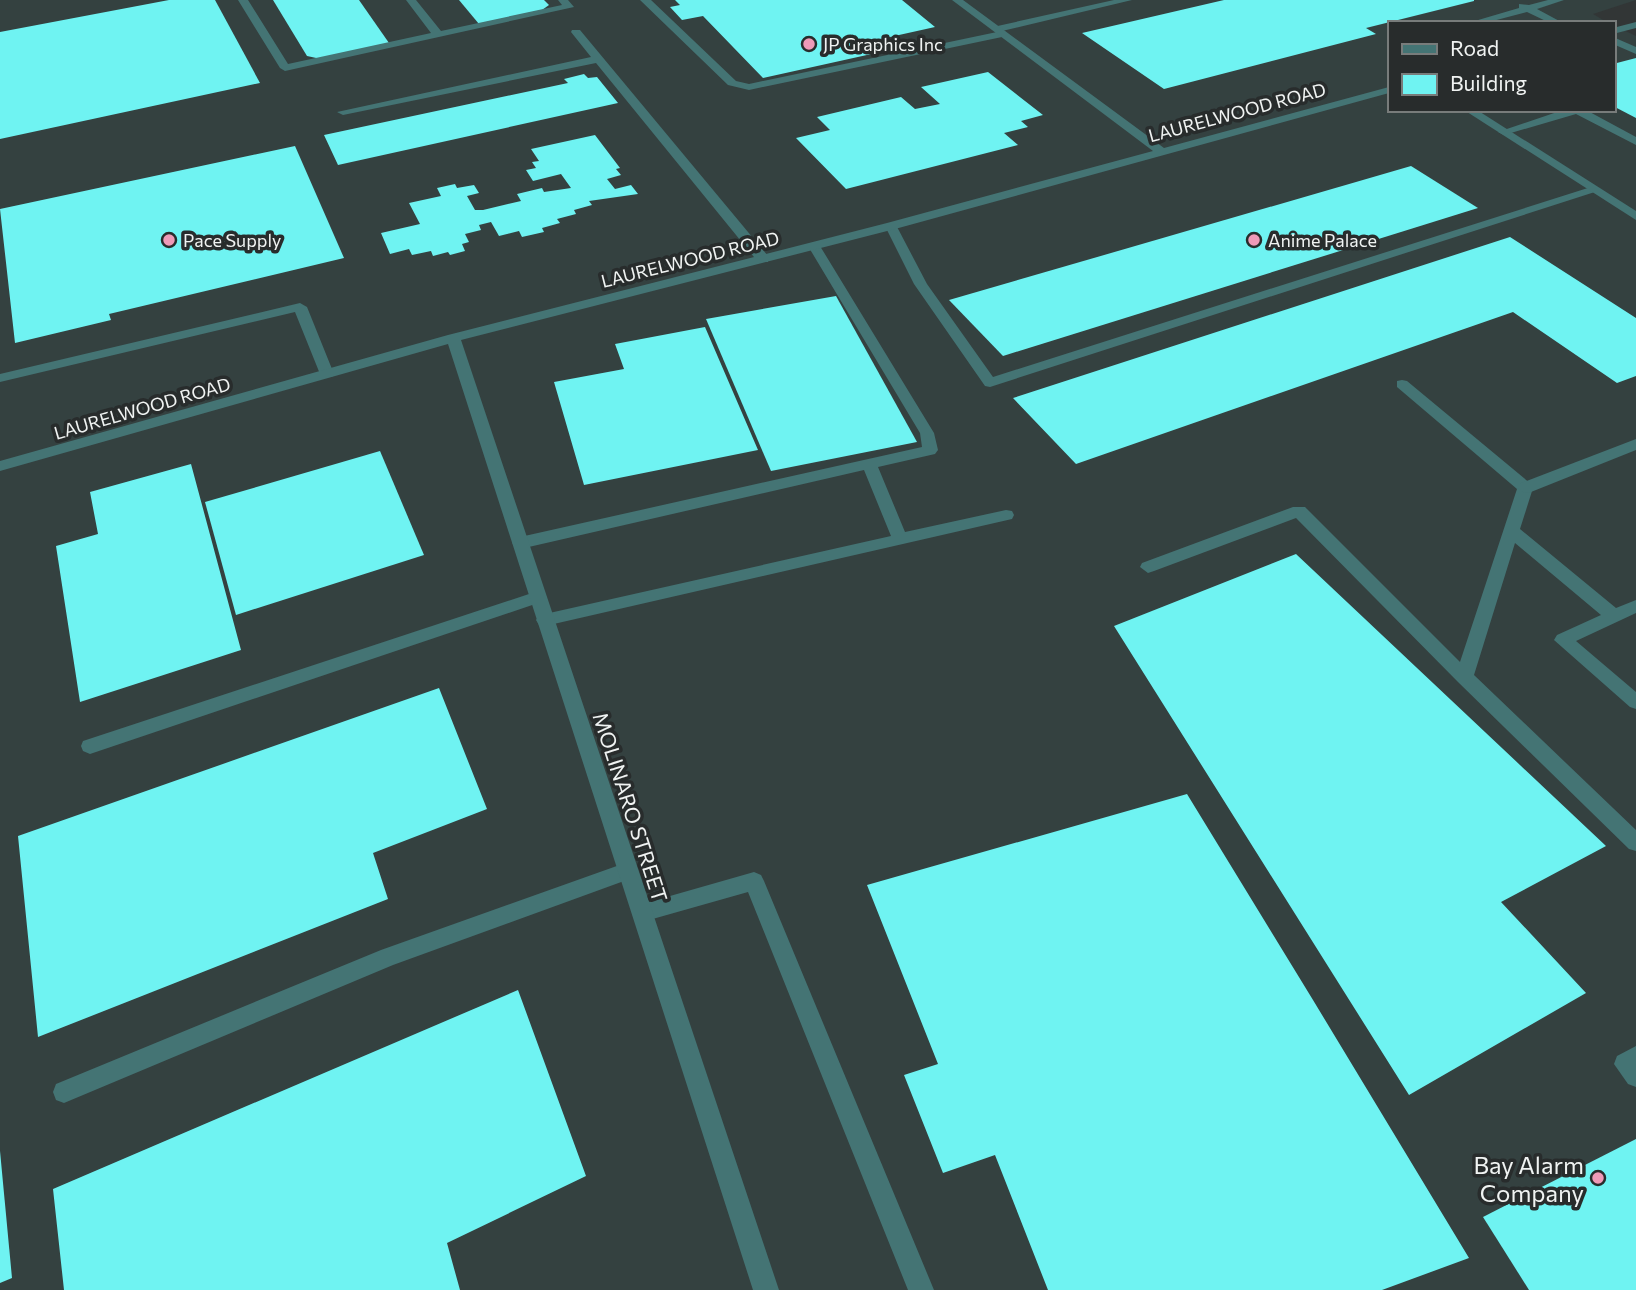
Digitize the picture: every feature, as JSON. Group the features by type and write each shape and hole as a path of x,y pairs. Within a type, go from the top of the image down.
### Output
{"street":[{"path":"243,0 285,68 569,6 563,0"},
{"path":"411,0 438,35"},
{"path":"645,0 732,83 749,87 1127,0"},
{"path":"957,0 1160,151"},
{"path":"1511,0 1554,21"},
{"path":"1480,21 1559,0"},
{"path":"1615,31 1636,26"},
{"path":"576,32 763,258"},
{"path":"1615,41 1636,51"},
{"path":"343,112 598,59"},
{"name":"LAURELWOOD ROAD","path":"0,466 453,338 891,226 1388,90"},
{"path":"1472,112 1636,216"},
{"path":"1504,132 1569,112"},
{"path":"1580,112 1636,142"},
{"path":"891,226 921,284 990,383 1595,190"},
{"path":"520,542 930,450 927,433 814,246"},
{"path":"0,378 300,307 327,374"},
{"name":"MOLINARO STREET","path":"453,338 766,1290"},
{"path":"1402,384 1525,488"},
{"path":"1525,488 1636,444"},
{"path":"869,463 900,539"},
{"path":"1464,677 1525,488"},
{"path":"1148,567 1299,511 1464,677 1636,843"},
{"path":"545,620 1006,515"},
{"path":"1511,531 1614,616"},
{"path":"90,746 538,597"},
{"path":"1636,606 1563,640 1636,702"},
{"path":"64,1092 388,957 628,871"},
{"path":"642,913 754,881 921,1290"},
{"path":"1636,1057 1625,1063 1636,1076"}],"shaded area":[{"path":"0,0 1636,0 1593,14 1605,21 1388,21 1388,112 1615,112 1615,26 1636,36 1636,1290 0,1290"}],"building":[{"path":"169,0 215,0 260,83 0,139 0,32"},
{"path":"273,0 359,0 389,43 321,59 307,56"},
{"path":"459,0 544,0 549,5 542,10 479,24"},
{"name":"JP Graphics Inc","path":"675,0 902,0 935,27 881,39 894,49 763,78 703,16 682,20 670,7 680,5"},
{"path":"1224,0 1474,0 1366,28 1376,34 1164,89 1082,33"},
{"path":"1636,58 1636,118 1615,107 1615,63"},
{"path":"988,72 1043,115 1021,121 1028,127 1004,133 1018,145 846,189 796,138 830,130 817,117 901,97 915,109 940,104 921,87"},
{"path":"584,74 588,78 597,77 618,103 338,165 324,135 568,83 564,79"},
{"path":"595,135 620,168 616,169 621,175 607,179 615,189 631,185 638,194 589,201 592,205 574,210 576,214 557,219 560,223 542,228 544,232 522,237 519,231 499,236 491,222 479,225 481,230 465,234 469,242 462,244 465,251 450,255 448,252 433,256 431,251 412,255 409,249 390,254 381,233 420,224 409,203 441,196 437,188 455,184 457,188 474,185 479,193 467,196 475,210 521,201 517,194 542,188 544,192 571,188 561,174 533,181 526,170 536,168 532,162 539,161 531,149"},
{"name":"Pace Supply","path":"295,146 344,258 109,314 111,320 15,343 0,209"},
{"path":"1411,166 1478,208 1003,356 949,300"},
{"path":"1510,237 1636,318 1636,376 1617,383 1513,312 1076,464 1013,398"},
{"path":"836,296 917,442 771,471 706,319"},
{"path":"705,327 758,450 584,485 554,382 624,369 615,344"},
{"path":"380,451 424,555 236,615 205,502"},
{"path":"191,464 241,650 80,702 56,546 98,534 90,492"},
{"path":"1296,554 1606,846 1501,902 1586,993 1409,1095 1114,626"},
{"path":"439,688 487,809 373,853 388,899 38,1037 18,836"},
{"path":"1187,794 1469,1258 1382,1290 1048,1290 995,1155 943,1173 904,1075 938,1064 867,885"},
{"path":"518,990 586,1176 447,1243 460,1290 64,1290 53,1189"},
{"name":"Bay Alarm Company","path":"1636,1139 1636,1290 1529,1290 1483,1217"},
{"path":"0,1151 12,1278 0,1283"}],"place":[{"name":"JP Graphics Inc","path":"809,44"},
{"name":"Pace Supply","path":"169,240"},
{"name":"Anime Palace","path":"1254,240"},
{"name":"Bay Alarm Company","path":"1598,1178"}]}
